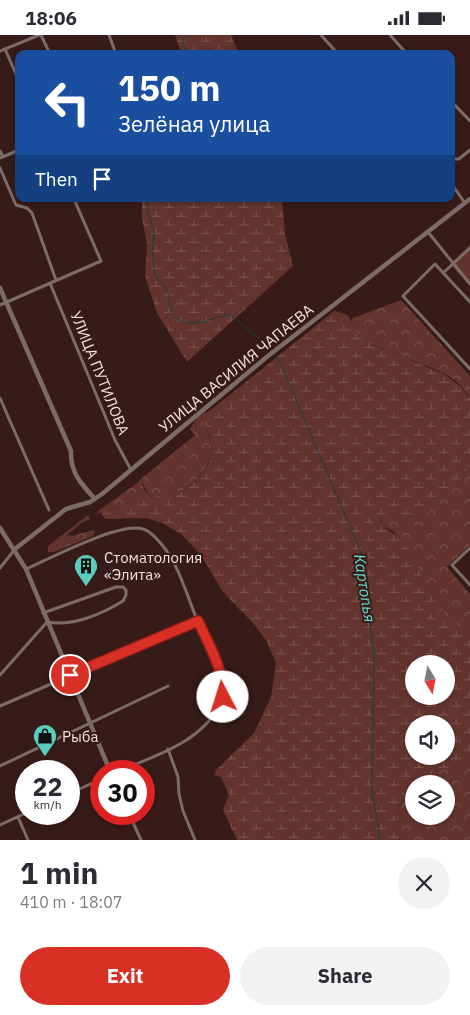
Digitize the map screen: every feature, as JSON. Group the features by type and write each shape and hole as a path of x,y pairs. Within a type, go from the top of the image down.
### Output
{"street":[{"path":"0,51 40,35 48,50"},
{"path":"109,35 115,50"},
{"path":"321,35 334,50"},
{"path":"390,35 403,50"},
{"path":"5,49 15,72"},
{"path":"455,105 470,121"},
{"path":"455,159 462,157 470,149"},
{"path":"0,151 1,158 15,152"},
{"path":"0,168 16,205 27,208 32,213 56,280"},
{"path":"455,189 465,203"},
{"name":"УЛИЦА ВАСИЛИЯ ЧАПАЕВА","path":"15,549 66,509 95,499 268,356 470,199"},
{"path":"0,305 101,261 75,202"},
{"path":"428,232 470,284"},
{"path":"443,273 470,248"},
{"path":"470,302 435,264 403,296 470,369"},
{"name":"УЛИЦА ПУТИЛОВА","path":"50,283 115,440 131,470"},
{"path":"0,288 71,451 72,468 75,476 95,499"},
{"path":"0,399 48,509"},
{"path":"0,528 26,569 105,760"},
{"path":"26,569 106,533 135,528 142,528 147,531 164,547 179,575 220,668 223,697 215,713 203,728 188,739 144,760"},
{"path":"470,548 452,565 470,585"},
{"path":"0,568 15,549"},
{"path":"44,613 116,587 123,587 126,590 126,595 122,601 100,612 66,623 47,622"},
{"path":"0,706 198,621"},
{"path":"0,675 47,622"},
{"path":"0,766 168,686"},
{"path":"168,749 178,777 183,811 195,840"},
{"path":"0,825 15,818"},
{"path":"21,825 28,840"},
{"path":"134,825 141,840"}],"green space":[{"path":"175,35 231,35 237,50 180,50"},
{"path":"142,202 282,202 285,234 293,266 187,362 157,313 145,276 147,244 142,218"},
{"path":"470,245 470,286 450,264"},
{"path":"401,300 470,376 470,399 457,382 448,376 371,344 356,332 351,321 353,318"},
{"path":"334,311 348,315 354,329 369,343 444,374 461,387 470,399 470,464 463,475 434,508 427,513 414,517 387,514 380,518 383,525 403,542 431,593 446,615 470,634 470,756 458,764 430,775 405,775 405,792 400,801 397,817 400,840 237,840 223,810 229,795 221,777 214,775 216,770 254,733 271,697 276,663 266,640 252,622 223,592 201,555 181,534 162,523 146,518 105,519 101,513 144,499 139,485 136,484 142,478 144,489 151,497 175,494 188,488 199,478 210,459 211,442 201,416 196,421 195,435 190,429 198,416 211,410"},
{"path":"201,416 211,446 209,460 204,470 198,479 180,492 170,496 149,496 142,478 195,435 196,421"},
{"path":"470,464 470,545 447,567 470,594 470,634 454,624 440,609 394,532 383,525 380,518 387,514 414,517 463,475"},
{"path":"136,484 139,485 144,499 97,514 98,511"},
{"path":"88,515 90,519 83,522 67,535 72,536 93,530 95,531 93,536 54,552 48,552 48,546"},
{"path":"470,756 470,840 400,840 397,817 400,801 405,792 405,825 455,825 455,775 428,775 450,765 455,765 455,763"}],"waterway":[{"name":"Картопья","path":"181,35 185,50"},
{"name":"Картопья","path":"147,202 154,232 152,254 155,265 154,271 159,281 169,292 172,313 180,321 193,323 229,315 236,318 270,349"},
{"name":"Картопья","path":"274,354 281,364 362,555 374,655 372,788 380,840"}],"place":[{"name":"Стоматология «Элита»","path":"86,587"},
{"name":"Рыба","path":"45,757"}],"route":[{"path":"70,675 198,621 220,668 223,697"}]}
